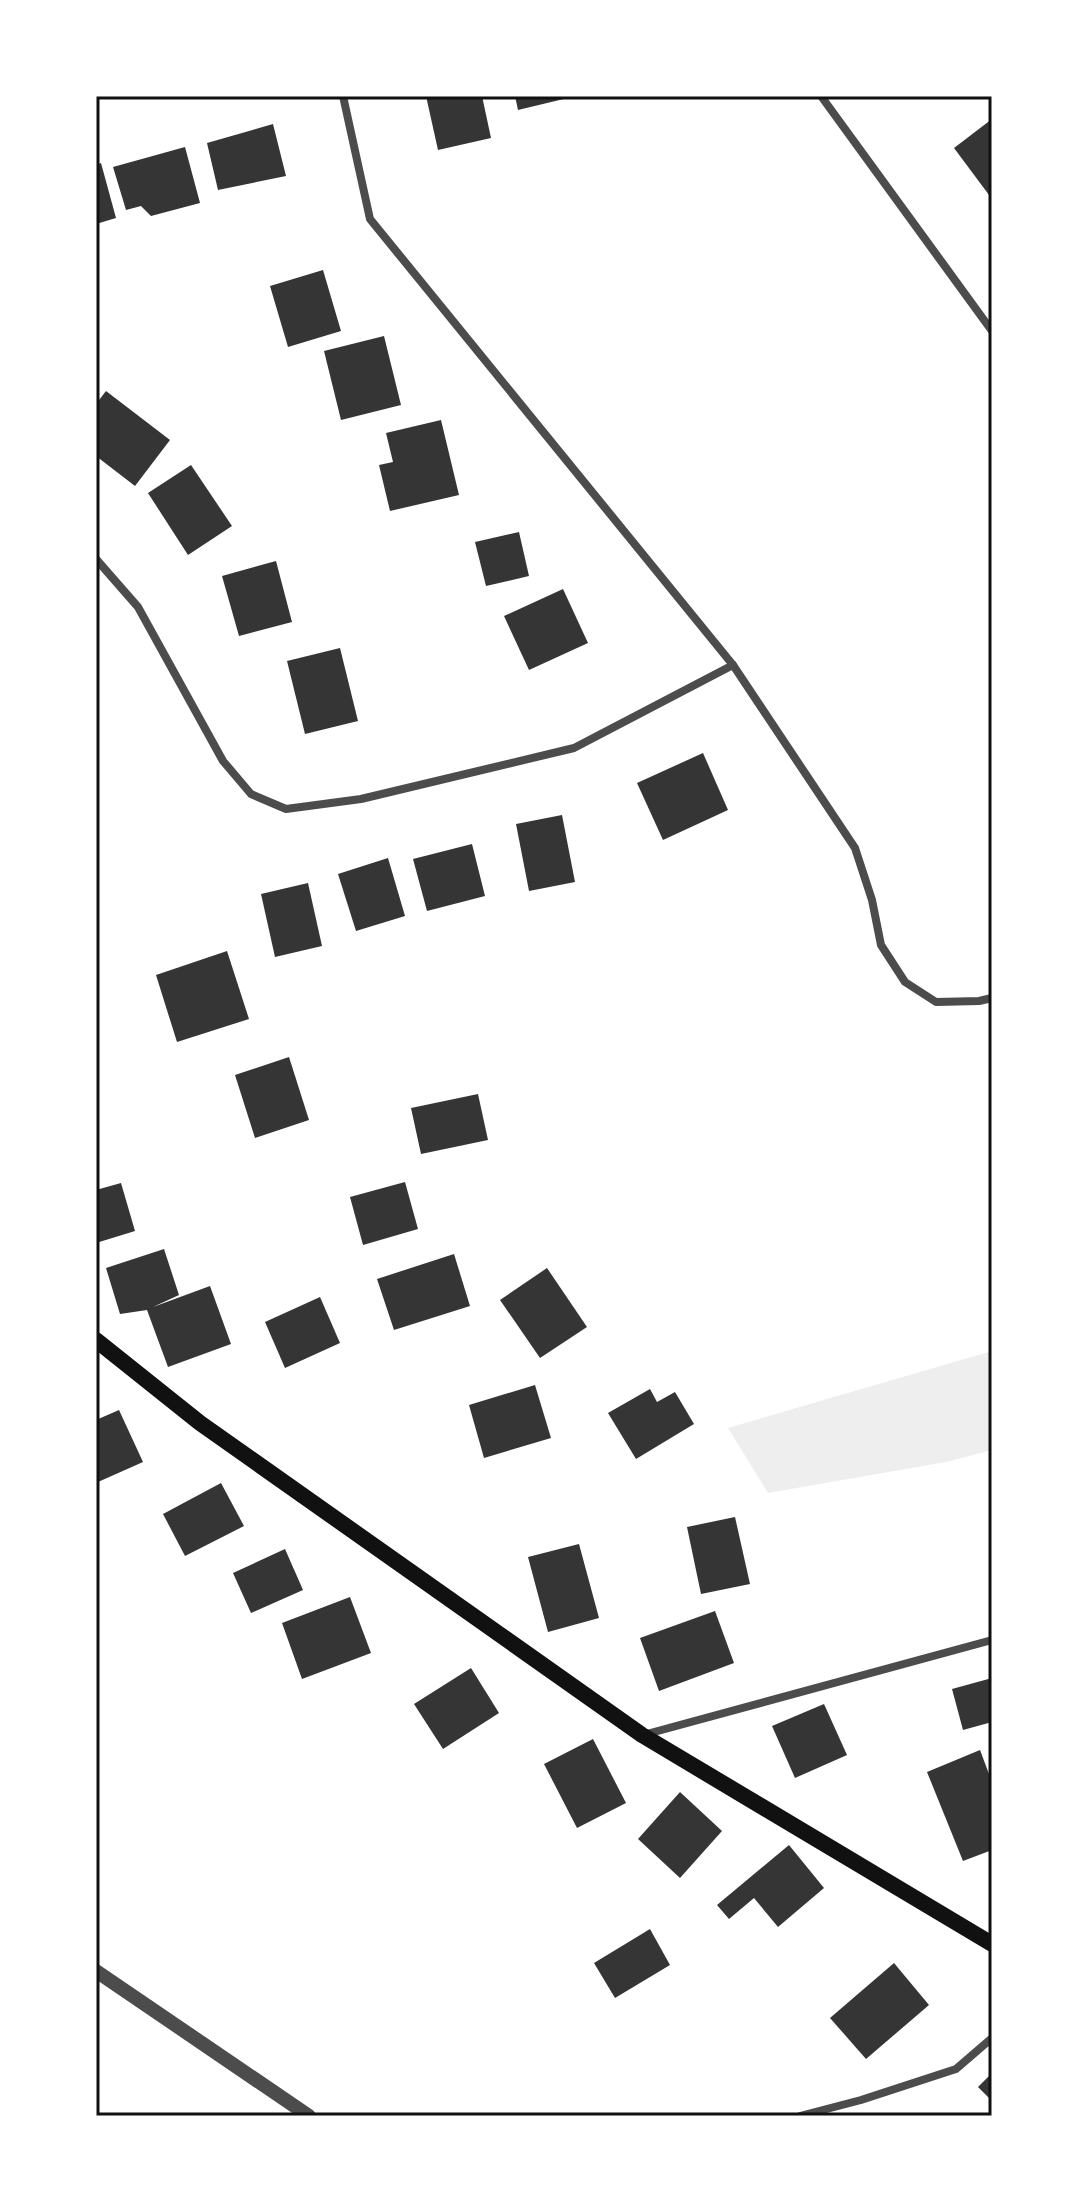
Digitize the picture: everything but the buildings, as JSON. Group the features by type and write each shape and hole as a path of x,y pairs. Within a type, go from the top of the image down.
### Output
{"main road":[{"path":"96,1340 200,1423 642,1735 992,1944"}],"street":[{"path":"343,96 370,219 733,665 855,848 872,900 881,945 905,982 936,1002 992,998"},
{"path":"821,96 992,331"},
{"path":"96,559 138,607 223,761 251,794 286,809 361,799 574,748 733,665"},
{"path":"642,1735 992,1640"},
{"path":"96,1971 309,2116"},
{"path":"800,2116 956,2069 992,2038"}],"shaded area":[{"path":"992,1351 992,1450 946,1462 768,1493 728,1428"}]}
